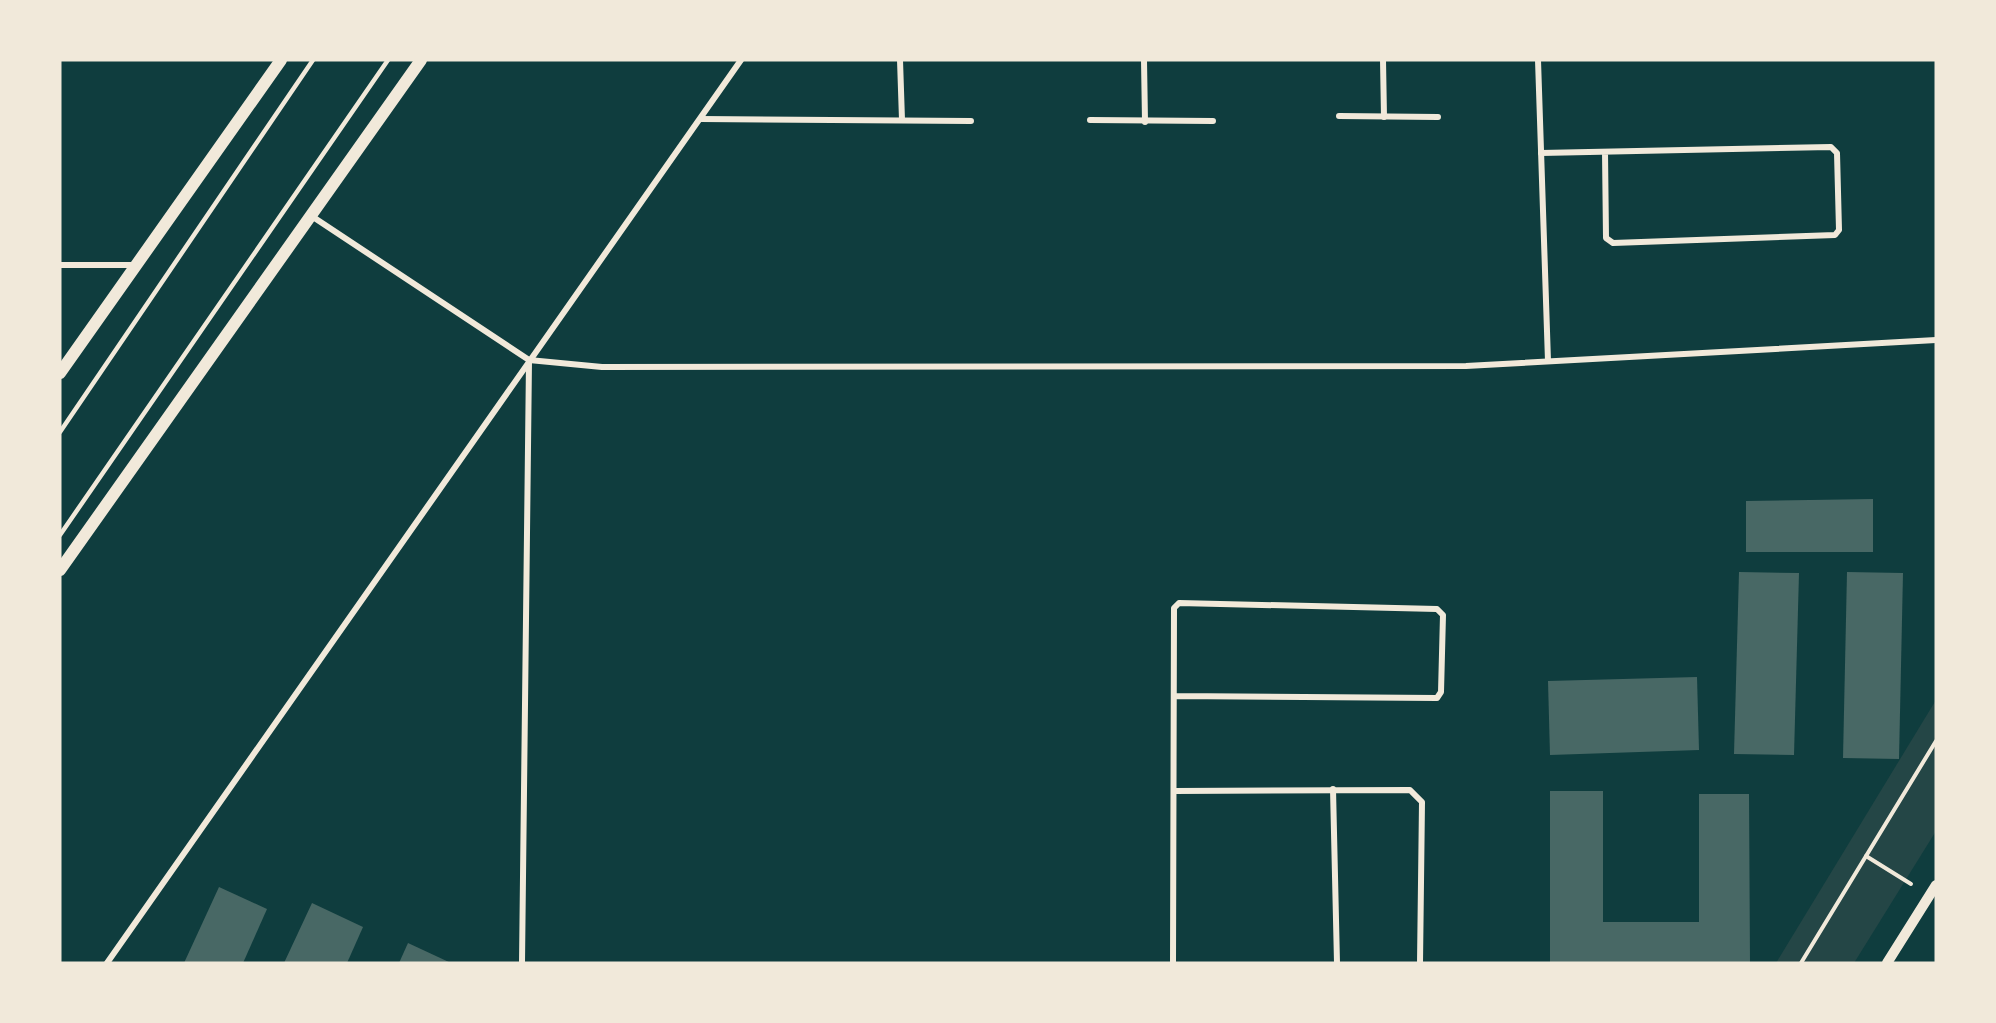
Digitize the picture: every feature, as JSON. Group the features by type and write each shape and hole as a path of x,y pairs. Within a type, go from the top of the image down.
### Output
{"main road":[{"path":"60,373 134,265 281,60"},
{"path":"60,570 309,214 421,60"}],"street":[{"path":"107,963 741,60"},
{"path":"900,60 902,120"},
{"path":"1144,60 1145,122"},
{"path":"1383,60 1384,117"},
{"path":"1538,60 1548,361"},
{"path":"1340,116 1438,117"},
{"path":"700,119 971,122"},
{"path":"1090,120 1214,121"},
{"path":"1541,153 1831,147 1837,153 1839,230 1835,235 1613,243 1606,238 1605,152"},
{"path":"309,214 529,360 602,367 1466,366 1936,340"},
{"path":"60,265 134,265"},
{"path":"522,963 529,360"},
{"path":"1173,963 1174,608 1179,603 1437,609 1443,615 1441,692 1437,698 1174,696"},
{"path":"1333,789 1337,963"},
{"path":"1174,791 1410,790 1422,802 1420,963"},
{"path":"1887,963 1936,885"}],"lane":[{"path":"60,432 313,60"},
{"path":"60,535 388,60"}],"path":[{"path":"1801,963 1936,741"},
{"path":"1866,856 1929,895"}],"shaded area":[{"path":"1936,700 1936,831 1854,963 1776,963"}],"building":[{"path":"1873,499 1873,552 1746,552 1746,501"},
{"path":"1739,572 1799,573 1794,755 1734,754"},
{"path":"1847,572 1903,573 1899,759 1843,758"},
{"path":"1697,677 1699,750 1550,755 1548,681"},
{"path":"1550,791 1603,791 1603,922 1699,922 1699,794 1749,794 1750,963 1550,963"},
{"path":"219,887 267,909 243,963 184,963"},
{"path":"312,903 363,927 347,963 284,963"},
{"path":"408,943 451,963 399,963"}]}
